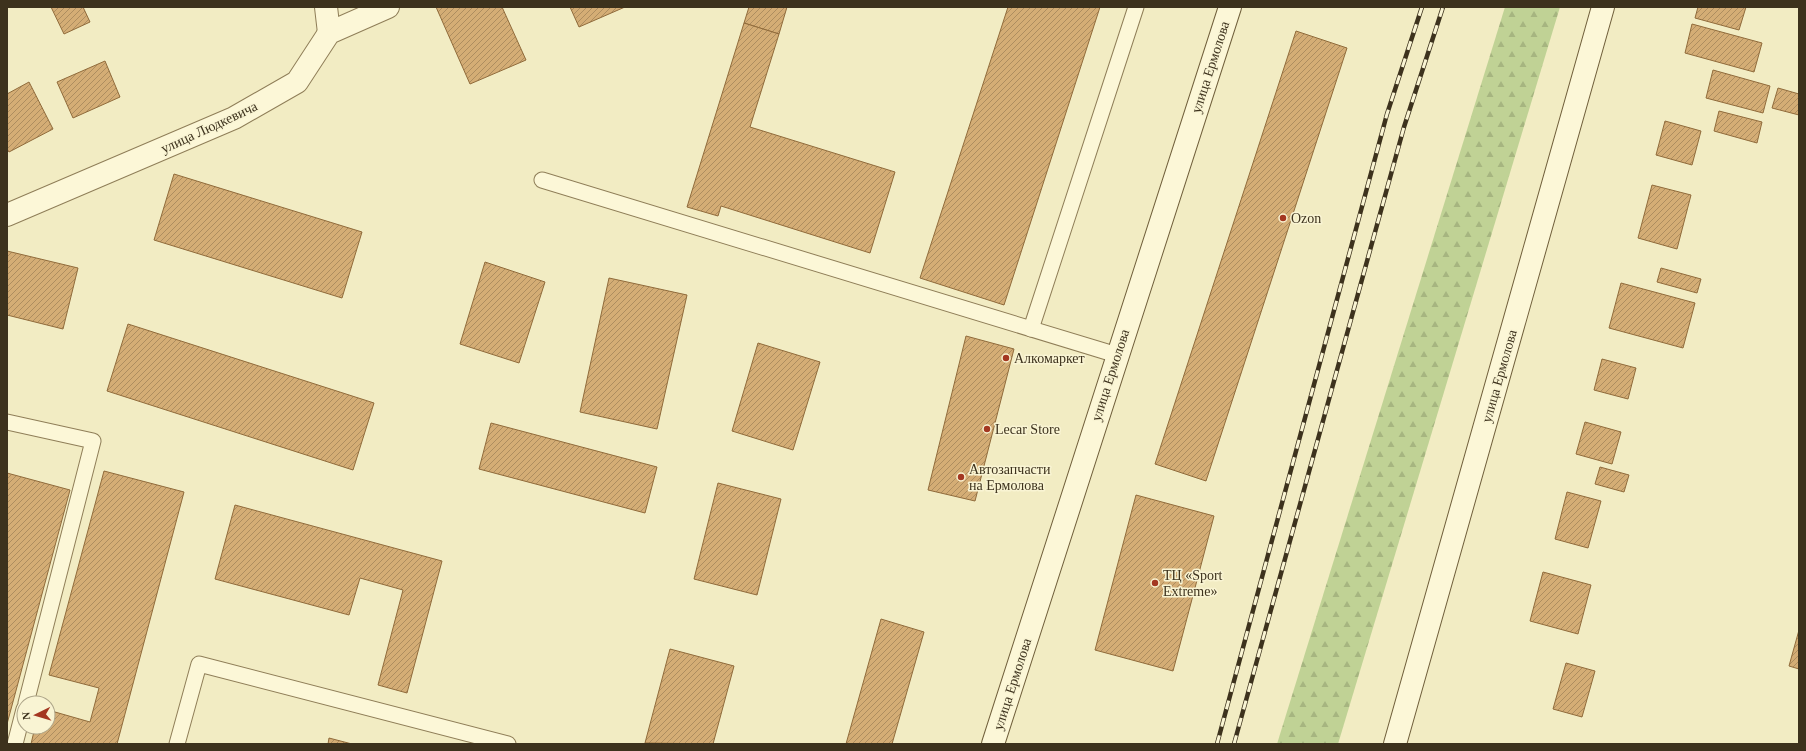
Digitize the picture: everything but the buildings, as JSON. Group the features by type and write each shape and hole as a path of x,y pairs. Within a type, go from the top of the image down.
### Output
{"street":[{"path":"326,7 329,34 388,7"},
{"name":"улица Ермолова","path":"993,744 1230,7"},
{"name":"улица Ермолова","path":"1395,744 1603,7"},
{"name":"улица Людкевича","path":"7,215 234,118 297,82 329,34"}],"lane":[{"path":"1031,329 1136,7"},
{"path":"542,180 1117,356"},
{"path":"7,422 93,441 28,695"},
{"path":"177,744 199,664 374,708 508,744"}],"green space":[{"path":"1505,7 1560,7 1338,744 1277,744"}],"railway":[{"path":"1217,744 1387,114 1422,7"},
{"path":"1234,744 1404,127 1443,7"}],"place":[{"name":"Ozon","path":"1283,218"},
{"name":"Алкомаркет","path":"1006,358"},
{"name":"Lecar Store","path":"987,429"},
{"name":"Автозапчасти на Ермолова","path":"961,477"},
{"name":"ТЦ «Sport Extreme»","path":"1155,583"}]}
